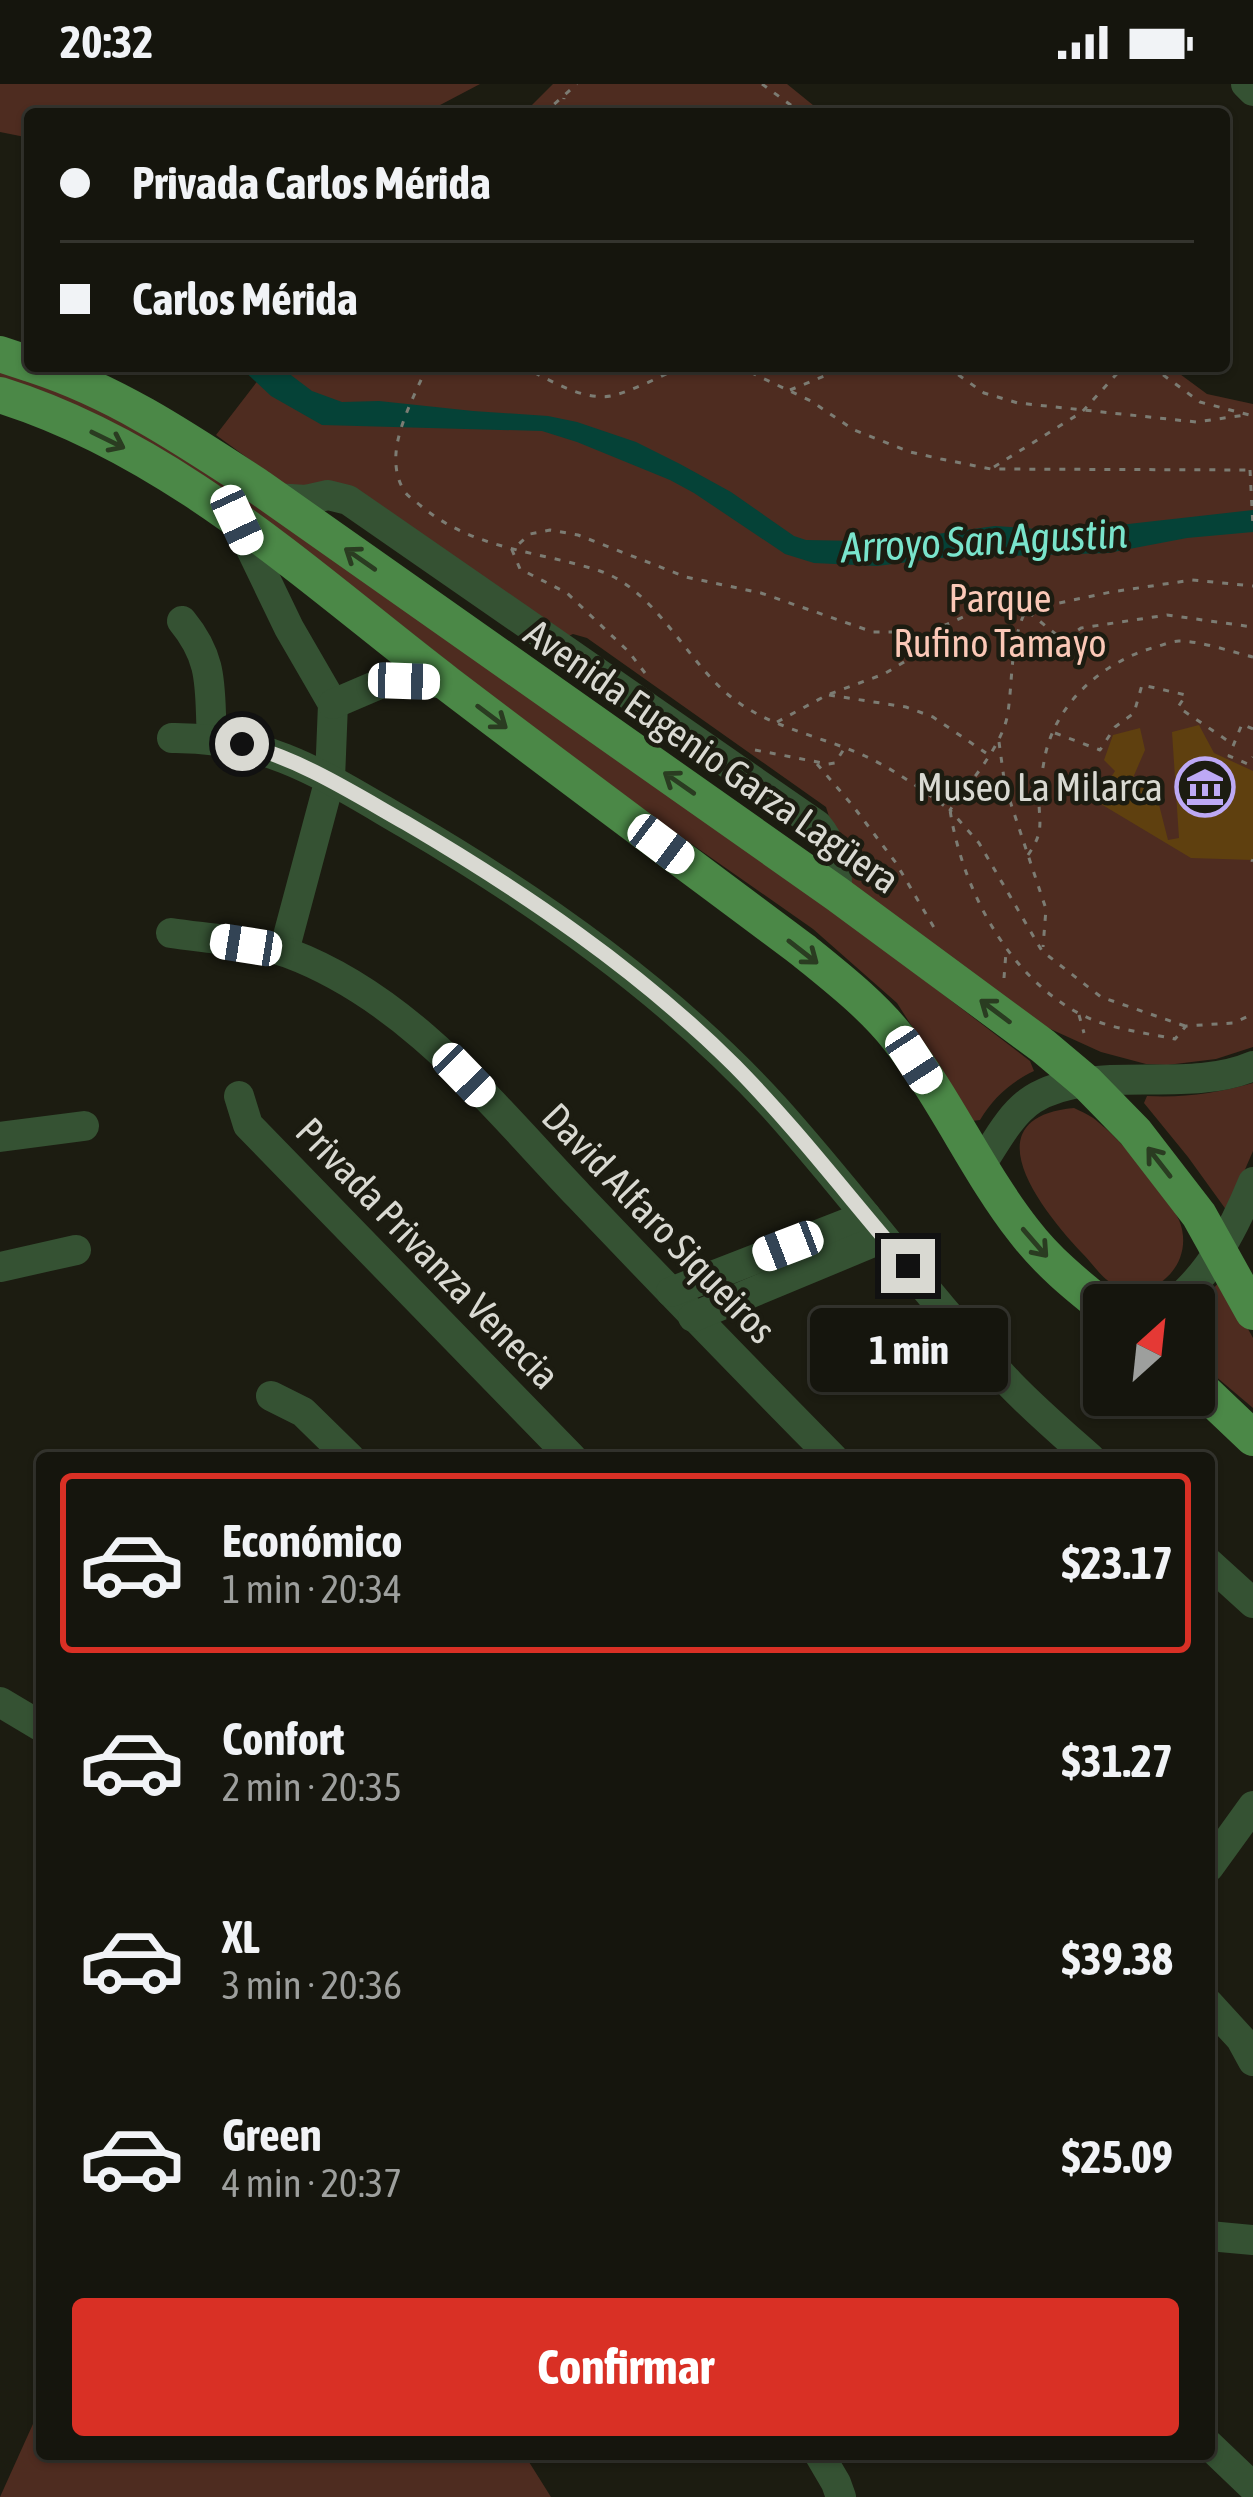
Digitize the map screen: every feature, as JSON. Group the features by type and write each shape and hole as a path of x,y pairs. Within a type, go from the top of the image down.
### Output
{"main road":[{"name":"Avenida Eugenio Garza Lagüera","path":"50,372 117,399 168,427 274,498 837,894 1043,1046 1135,1132 1199,1215 1253,1312"},
{"path":"0,395 65,419 168,471 803,951 898,1037 1005,1204 1034,1242 1083,1290"},
{"path":"1215,1402 1253,1438"}],"street":[{"path":"1246,84 1253,91"},
{"path":"274,498 306,500 328,495 348,500 818,824 838,875 837,894"},
{"path":"237,520 289,628 333,704 330,779 284,951"},
{"path":"182,621 197,640 208,668 212,738"},
{"path":"333,704 382,683 446,682"},
{"path":"172,738 212,738 267,751 330,779 499,880 634,978 746,1078 1012,1386 1084,1452"},
{"name":"David Alfaro Siqueiros","path":"171,933 284,951 361,990 427,1040 826,1452"},
{"path":"981,1165 1031,1100 1052,1090 1087,1083 1219,1076 1253,1066"},
{"name":"Privada Privanza Venecia","path":"238,1096 248,1125 566,1452"},
{"path":"0,1137 84,1126"},
{"path":"1195,1284 1220,1250 1253,1182"},
{"path":"671,1292 875,1227"},
{"path":"693,1317 875,1227"},
{"path":"0,1268 76,1250"},
{"path":"271,1396 303,1412 344,1452"},
{"path":"1215,1568 1253,1603"},
{"path":"0,1702 36,1723"},
{"path":"1215,1859 1253,1806"},
{"path":"1215,2013 1241,2039 1253,2061"},
{"path":"1215,2237 1253,2240"},
{"path":"1215,2451 1253,2487"},
{"path":"823,2460 841,2497"}],"path":[{"path":"550,108 577,84"},
{"path":"762,84 795,108"},
{"path":"563,108 565,96"},
{"path":"425,372 399,435 394,465 404,492 429,513 474,539 622,580 730,697 776,723 864,756 906,778 950,810 979,843 1042,951 1101,997 1186,1026 1233,1024 1253,1014"},
{"path":"534,372 596,396 614,395 668,372"},
{"path":"749,372 879,441 991,469 1252,470 1253,527"},
{"path":"788,391 834,372"},
{"path":"954,372 984,393 1018,404 1196,422 1250,416"},
{"path":"991,469 1082,412 1119,372"},
{"path":"1158,372 1200,402 1250,416"},
{"path":"512,550 530,534 550,530 686,577 761,592 873,632 912,632 931,639"},
{"path":"512,550 520,569 567,593 629,652 649,682 647,705"},
{"path":"776,723 827,695 884,674 914,656 944,626 981,609 1026,610 1192,580 1253,586"},
{"path":"1026,610 1058,635 1069,636 1081,628 1167,615 1253,628"},
{"path":"1026,610 1018,626 1008,715 998,740 950,810 955,841 977,900 1006,950 1078,1013 1097,1022 1175,1039 1186,1026"},
{"path":"1028,855 1042,826 1039,792 1047,748 1084,686 1113,664 1178,641 1253,657"},
{"path":"1053,732 1100,750 1115,727 1134,713 1142,685 1186,694 1178,706 1234,745"},
{"path":"827,695 905,707 933,717 988,755"},
{"path":"1253,729 1242,724 1229,756 1248,764 1253,757"},
{"path":"998,740 1005,786 1046,909 1042,951"},
{"path":"721,758 739,746 817,764 836,763 844,749"},
{"path":"817,764 896,863 941,940"},
{"path":"1000,981 1006,950"},
{"path":"1078,1013 1084,1033"}],"green space":[{"path":"0,84 480,84 434,108 24,108 24,137 0,132"},
{"path":"553,84 787,84 817,108 529,108"},
{"path":"0,367 151,430 829,907 1030,1061 1034,1071 1003,1091 980,1120 972,1121 897,1003 813,929 590,773 316,558 0,379"},
{"name":"Parque Rufino Tamayo","path":"264,372 1177,372 1207,394 1253,404 1253,1047 1216,1059 1146,1064 1101,1052 1035,1022 851,886 826,807 587,638 573,634 562,639 376,512 297,494 216,435"},
{"path":"1253,1083 1253,1151 1227,1211 1144,1103 1147,1096 1200,1094"},
{"path":"1074,1108 1096,1120 1166,1197 1179,1220 1183,1244 1180,1259 1161,1282 1114,1284 1049,1214 1024,1169 1020,1147 1025,1129 1042,1115"},
{"path":"1221,1280 1253,1338 1253,1408 1215,1376 1215,1287"},
{"path":"36,2417 36,2460 528,2460 551,2497 0,2497"}],"water":[{"name":"Arroyo San Agustin","path":"245,372 287,372 312,391 342,402 379,401 577,422 636,442 680,464 806,540 857,541 995,526 1066,531 1253,510 1253,532 1108,553 940,558 877,566 814,563 785,554 670,480 542,431 322,425 271,396"}],"building":[{"path":"1199,725 1214,753 1253,771 1253,860 1191,858 1096,801 1115,771 1104,760 1113,735 1140,728 1145,750 1132,780 1156,793 1168,840 1179,838 1172,732"}],"place":[{"name":"Museo La Milarca","path":"1205,787"}],"route":[{"path":"242,744 330,779 438,842 634,978 774,1107 908,1266"}]}
